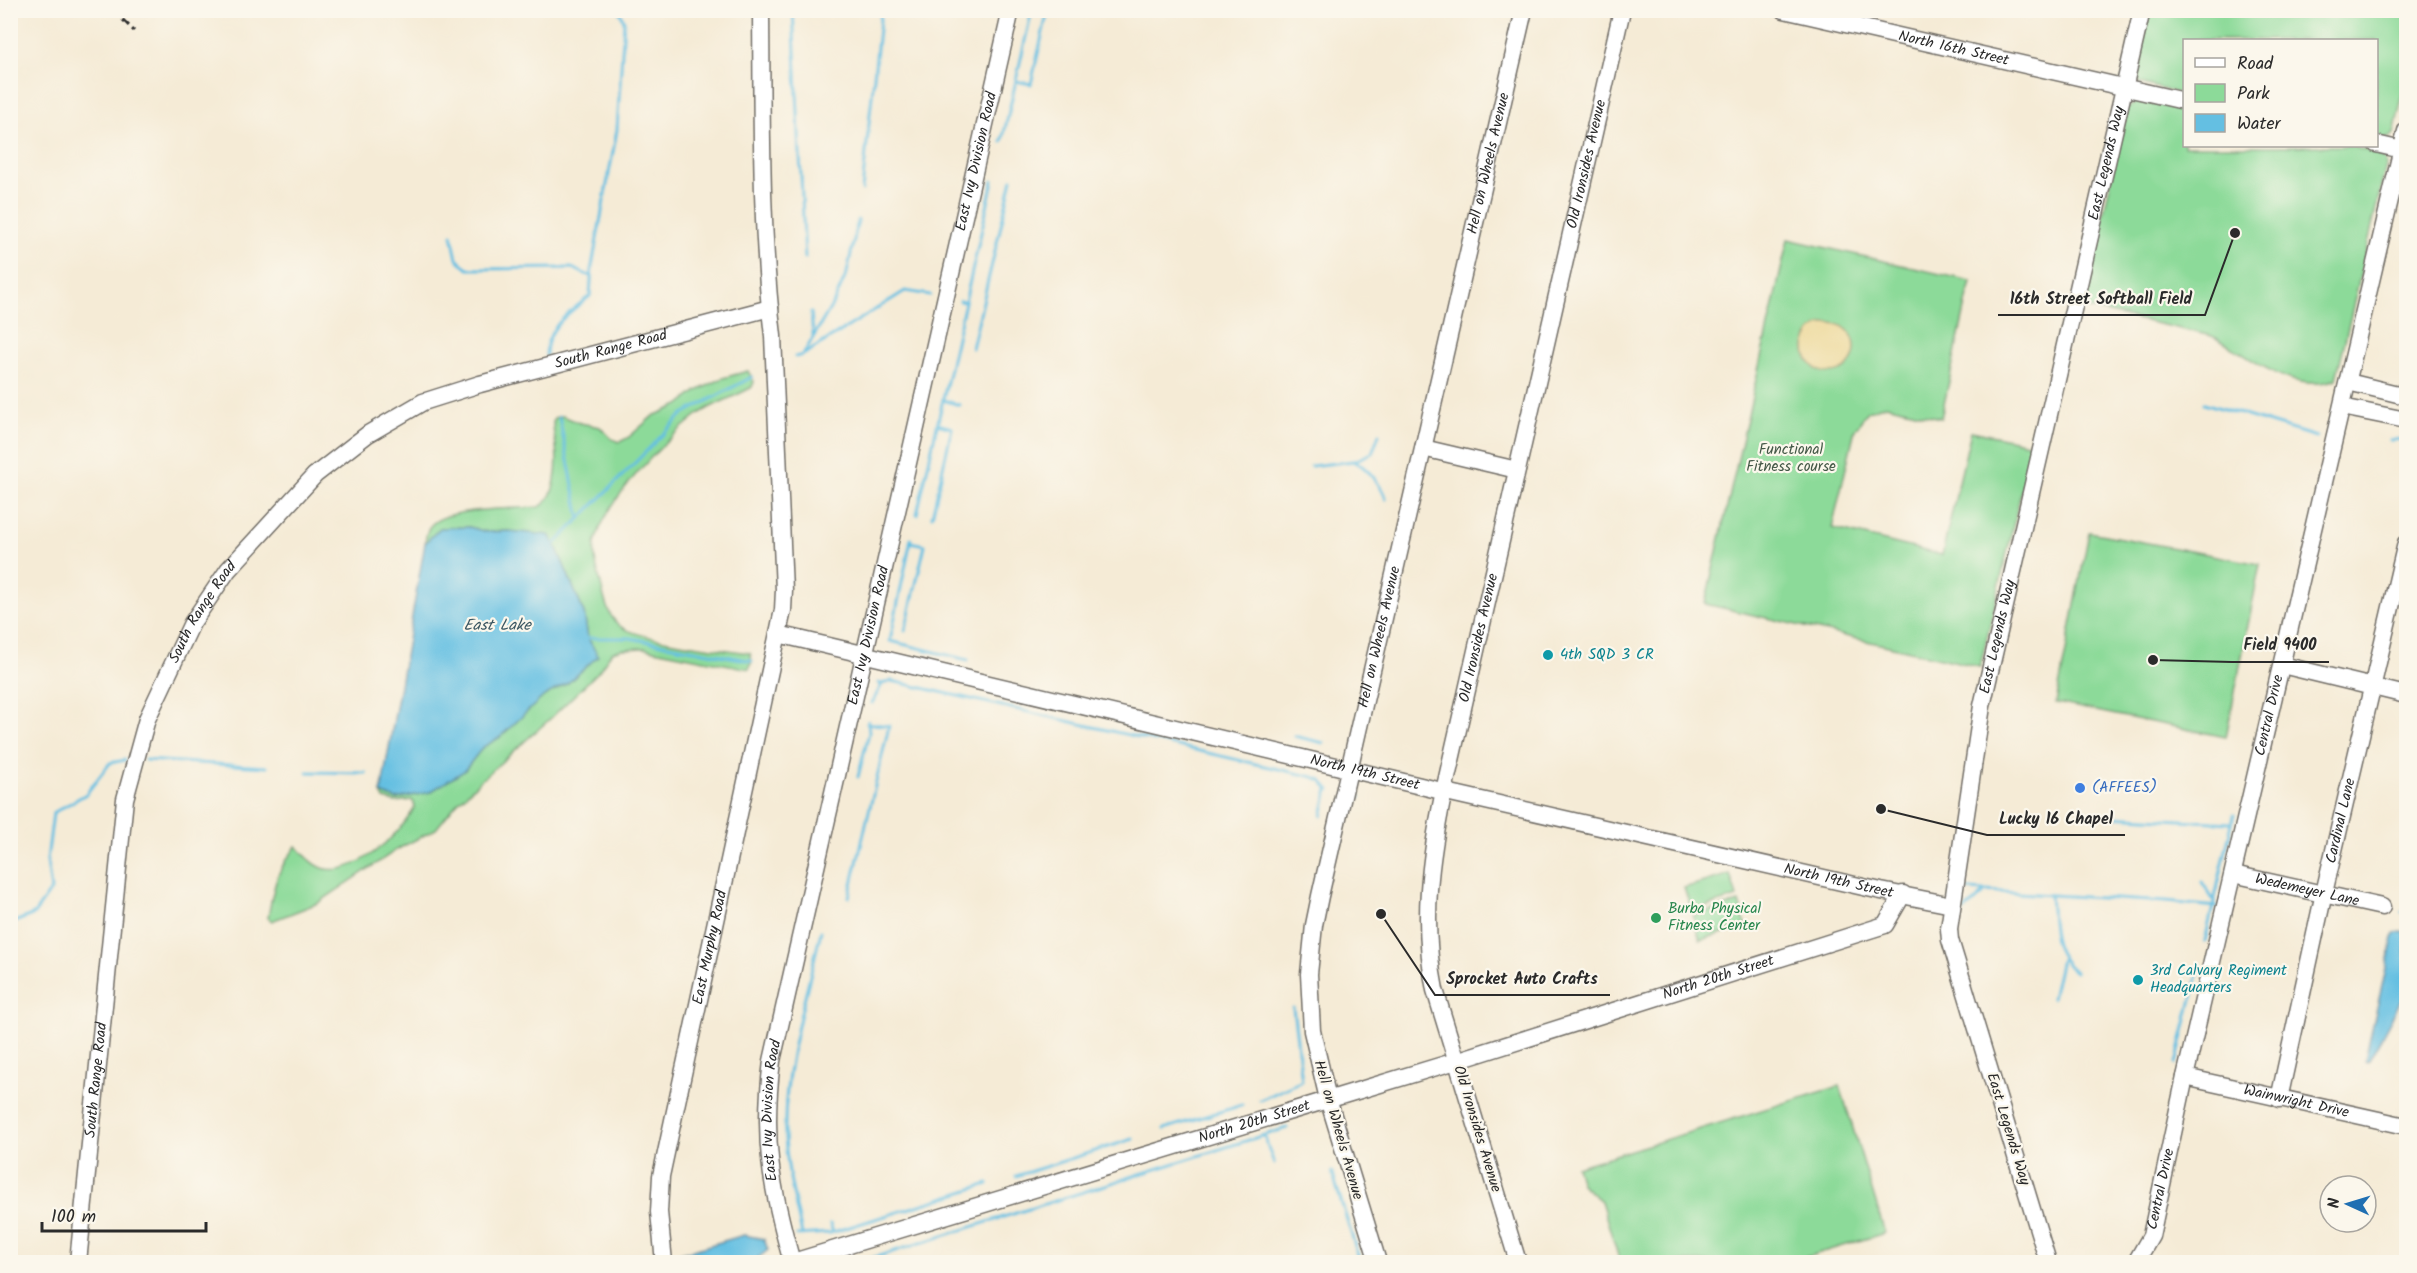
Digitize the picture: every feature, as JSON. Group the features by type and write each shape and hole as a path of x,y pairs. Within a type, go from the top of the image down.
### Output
{"street":[{"name":"East Murphy Road","path":"664,1263 659,1212 661,1176 778,634 784,591 774,348 763,166 761,10"},
{"name":"East Ivy Division Road","path":"792,1263 771,1180 767,1148 768,1088 778,1029 1011,10"},
{"name":"Hell on Wheels Avenue","path":"1378,1263 1328,1099 1312,1031 1309,993 1310,962 1320,896 1524,10"},
{"name":"Old Ironsides Avenue","path":"1518,1263 1435,990 1428,935 1429,873 1444,791 1622,10"},
{"name":"North 16th Street","path":"1784,10 2183,101"},
{"name":"East Legends Way","path":"2048,1263 1950,940 1949,929 1982,706 2142,10"},
{"name":"Central Drive","path":"2136,1263 2151,1236 2185,1077 2406,131"},
{"path":"2378,144 2402,150"},
{"name":"South Range Road","path":"78,1263 124,799 147,719 192,623 228,570 315,475 368,434 423,402 480,384 770,308"},
{"path":"2348,382 2406,396"},
{"path":"2342,407 2406,420"},
{"path":"1423,448 1517,470"},
{"name":"Cardinal Lane","path":"2279,1099 2324,893 2406,543"},
{"name":"North 19th Street","path":"778,634 1444,791 1952,905"},
{"path":"2282,665 2406,695"},
{"name":"Wedemeyer Lane","path":"2233,874 2382,907"},
{"name":"North 20th Street","path":"792,1263 1456,1061 1885,925 1903,894"},
{"name":"Wainwright Drive","path":"2185,1077 2406,1126"}],"green space":[{"path":"2149,11 2406,11 2406,79 2394,134 2388,138 2378,139 2378,39 2183,39 2183,95 2140,83 2135,73"},
{"path":"2138,100 2183,109 2183,147 2352,147 2374,152 2385,159 2386,166 2336,379 2319,383 2287,378 2212,336 2087,308 2084,300 2127,109"},
{"name":"Functional Fitness course","path":"1788,239 1971,281 1941,418 1886,405 1868,411 1855,429 1832,528 1942,555 1971,431 2028,443 2032,446 1980,667 1705,604"},
{"path":"748,371 754,382 752,387 696,416 638,472 602,524 595,550 596,566 606,605 615,622 620,626 644,636 662,640 750,653 752,661 749,669 644,648 612,652 598,672 456,804 436,829 398,849 318,903 272,921 268,918 279,875 296,846 314,863 326,869 338,869 365,859 390,839 415,806 412,800 395,802 384,799 381,793 396,799 430,792 464,771 483,747 499,738 544,696 568,683 597,656 588,638 584,613 555,544 509,531 487,532 469,527 441,528 425,543 427,531 431,525 439,519 466,512 539,507 545,503 553,489 556,471 554,418 563,416 580,423 600,427 612,439 620,442 653,416 679,405 697,391 723,378"},
{"path":"2089,532 2260,564 2226,737 2056,703"},
{"path":"1730,874 1737,897 1692,911 1684,888"},
{"path":"1739,902 1746,926 1700,940 1693,916"},
{"path":"1840,1086 1885,1233 1790,1262 1620,1262 1601,1201 1581,1184 1576,1167"}],"sand":[{"path":"1825,323 1835,323 1848,330 1855,343 1855,353 1848,366 1835,373 1825,373 1816,369 1809,362 1805,353 1805,343 1809,334 1816,327"}],"water":[{"name":"East Lake","path":"469,527 487,532 509,531 549,535 584,613 588,638 598,656 568,683 544,696 499,738 483,747 464,771 430,792 396,799 381,793 425,543 440,528"},
{"path":"2406,932 2406,991 2368,1062 2365,1061 2366,1055 2393,938 2395,933"},
{"path":"744,1235 764,1239 768,1250 758,1258 759,1262 681,1262 679,1254"}],"waterway":[{"path":"546,355 550,336 560,321 590,296 592,266 617,130 624,21 619,10"},
{"path":"793,10 805,258"},
{"path":"862,190 881,10"},
{"path":"1002,142 1032,10"},
{"path":"1016,81 1031,84 1048,10"},
{"path":"972,348 1012,179"},
{"path":"965,302 993,181"},
{"path":"804,353 835,300 847,273 858,220"},
{"path":"452,235 457,259 468,269 572,268 590,276"},
{"path":"795,357 803,355 905,291 930,295"},
{"path":"917,514 965,302 960,301"},
{"path":"811,313 813,335"},
{"path":"554,545 683,414 752,377"},
{"path":"943,400 960,405"},
{"path":"2204,403 2316,437"},
{"path":"559,417 580,519"},
{"path":"932,516 952,428 937,424"},
{"path":"1354,461 1372,453 1379,434"},
{"path":"2390,440 2406,439"},
{"path":"1311,466 1353,461 1358,463 1373,477 1386,499"},
{"path":"911,539 890,641 968,660"},
{"path":"905,631 925,545 910,542"},
{"path":"585,638 630,638 752,661"},
{"path":"882,684 892,681 1313,777 1321,780 1330,790"},
{"path":"872,703 882,684 878,683"},
{"path":"858,777 869,733 868,721"},
{"path":"849,897 889,726 867,723"},
{"path":"1294,736 1324,743"},
{"path":"10,924 34,914 51,890 47,860 53,813 86,794 110,763 125,760"},
{"path":"145,760 267,767"},
{"path":"307,772 366,773"},
{"path":"1322,816 1328,789"},
{"path":"1356,796 1360,797"},
{"path":"2205,941 2234,815"},
{"path":"2113,816 2231,823"},
{"path":"2202,882 2214,901"},
{"path":"1968,890 2217,907"},
{"path":"1964,911 1985,892"},
{"path":"2050,896 2057,947 2067,964 2075,972"},
{"path":"802,1234 787,1159 785,1109 797,1032 821,931"},
{"path":"2052,998 2061,959"},
{"path":"2176,1064 2198,974"},
{"path":"1260,1100 1302,1081 1293,1008"},
{"path":"1164,1129 1242,1105"},
{"path":"860,1262 1287,1128"},
{"path":"1264,1135 1274,1164"},
{"path":"1016,1176 1133,1139"},
{"path":"1332,1172 1360,1262"},
{"path":"797,1235 830,1233 988,1184"},
{"path":"830,1224 833,1232"}],"railway":[{"path":"113,10 134,31"}],"place":[{"name":"16th Street Softball Field","path":"2235,233"},
{"name":"4th SQD 3 CR","path":"1548,655"},
{"name":"Field 9400","path":"2153,660"},
{"name":"(AFFEES)","path":"2080,788"},
{"name":"Lucky 16 Chapel","path":"1881,809"},
{"name":"Sprocket Auto Crafts","path":"1381,914"},
{"name":"Burba Physical Fitness Center","path":"1656,918"},
{"name":"3rd Calvary Regiment Headquarters","path":"2138,980"}]}
